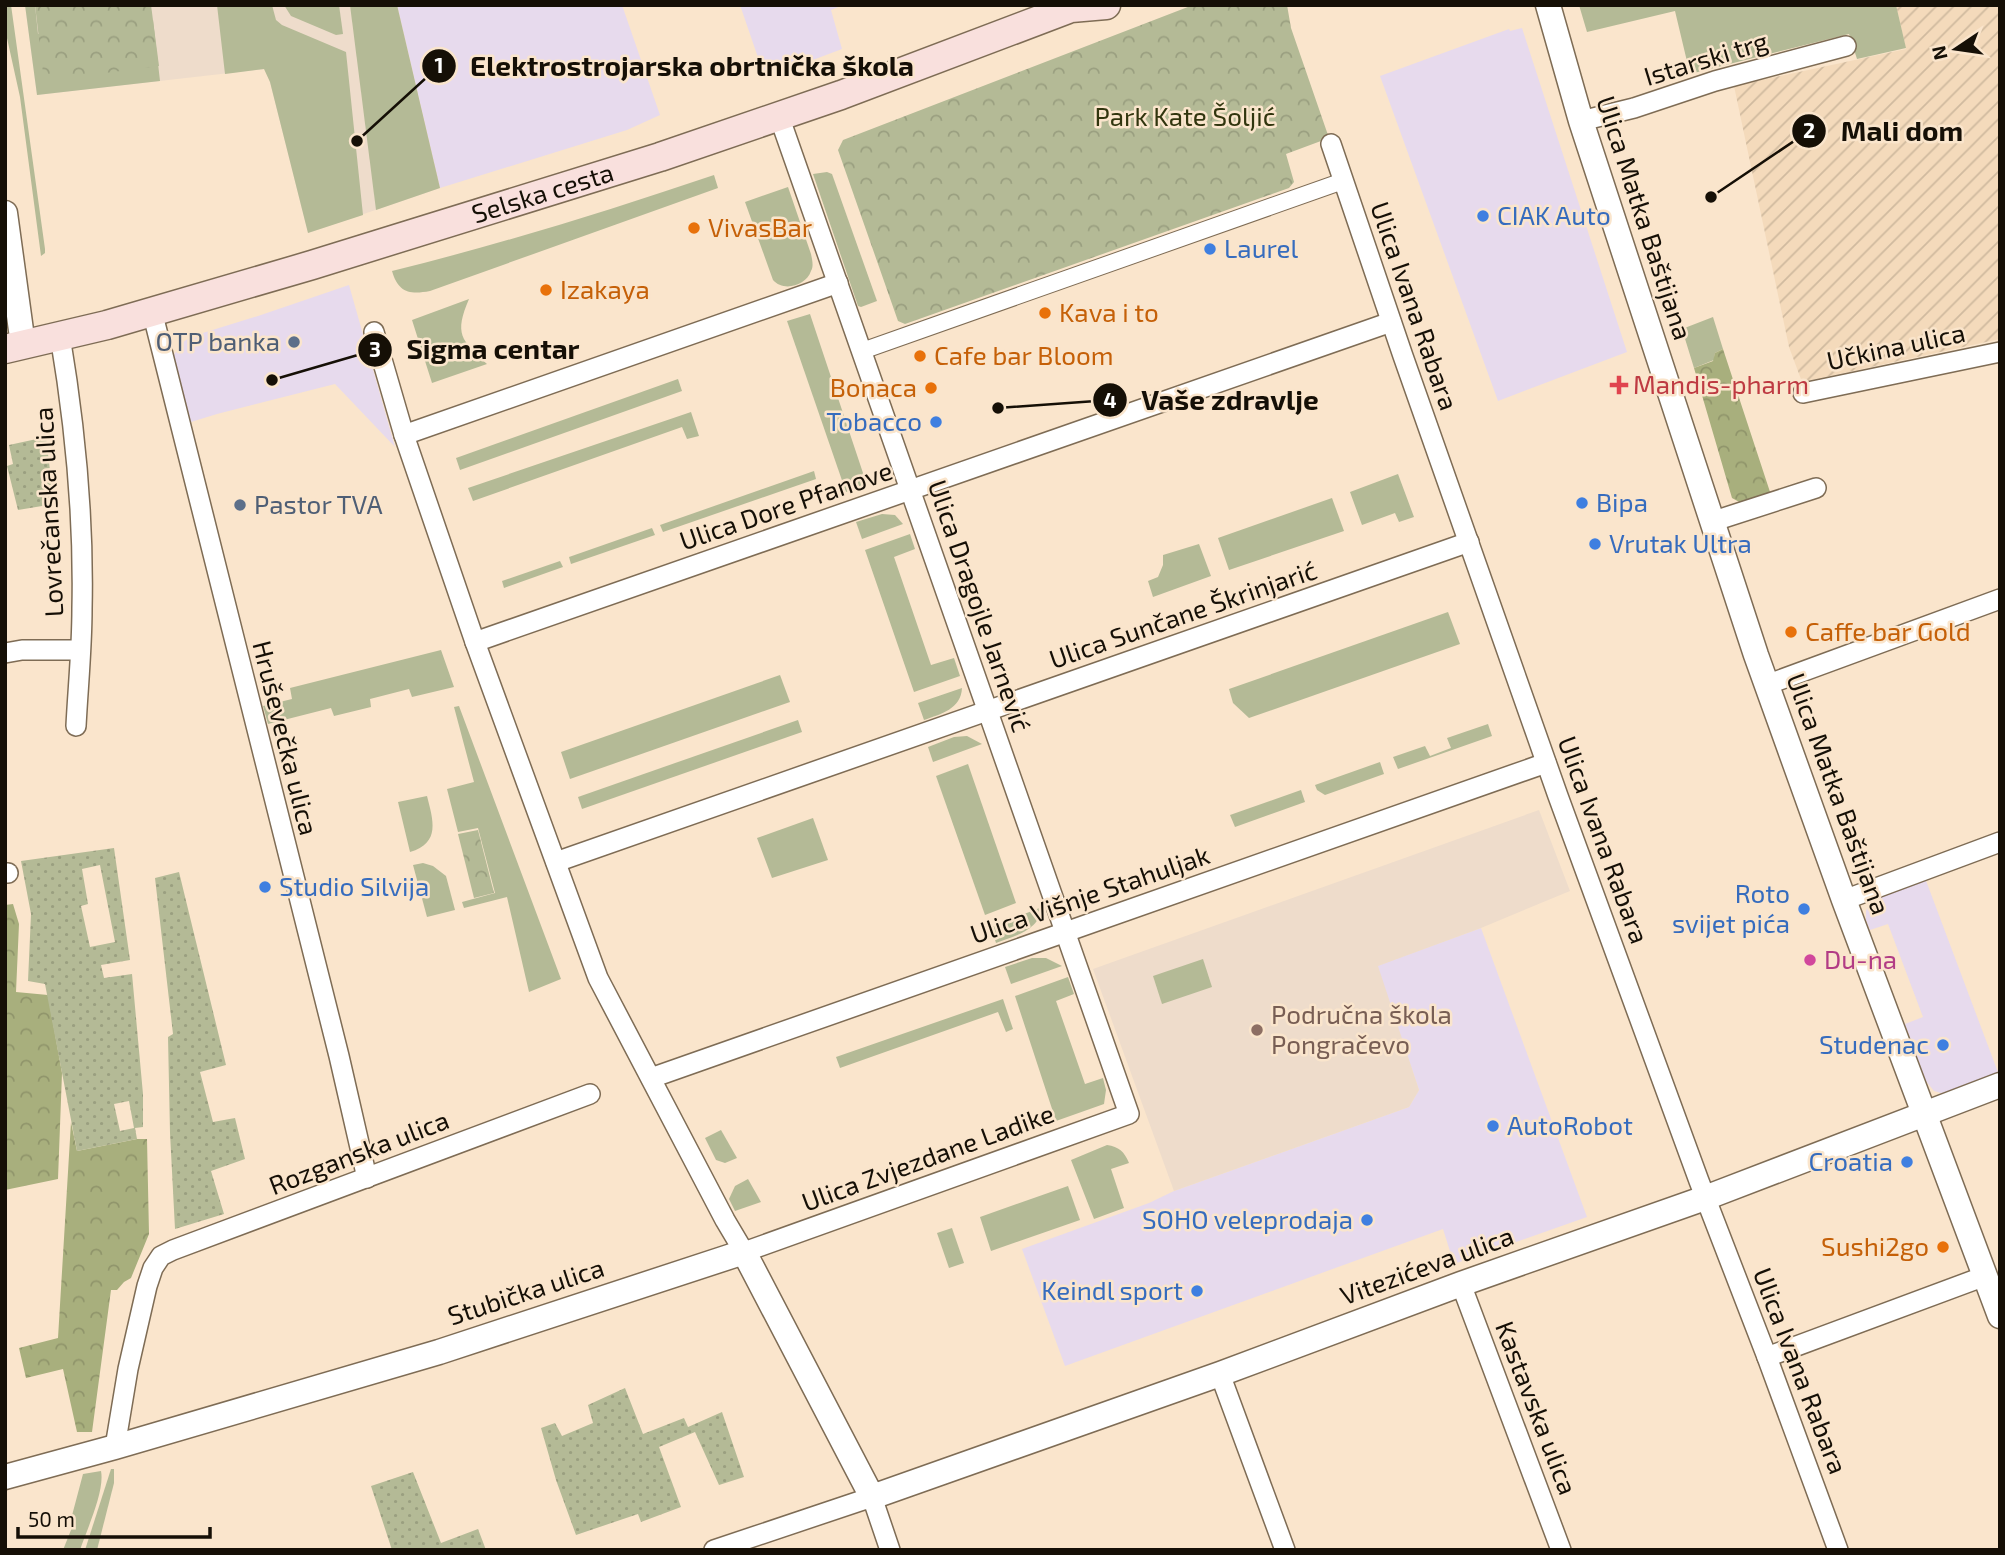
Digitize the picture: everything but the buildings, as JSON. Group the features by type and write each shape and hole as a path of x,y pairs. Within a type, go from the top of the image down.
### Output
{"main road":[{"name":"Selska cesta","path":"14,347 152,312 660,157 841,96 1072,7 1106,5"}],"street":[{"name":"Ulica Matka Baštijana","path":"1548,5 1581,121 1766,685 2000,1316"},
{"name":"Istarski trg","path":"1581,121 1846,46"},
{"name":"Ulica Dragojle Jarnević","path":"779,116 1129,1114"},
{"name":"Ulica Ivana Rabara","path":"1331,144 1546,763 1705,1198 1838,1550"},
{"path":"862,351 1343,181"},
{"path":"5,213 14,347"},
{"path":"404,435 838,283"},
{"name":"Hruševečka ulica","path":"152,312 339,1056 367,1178"},
{"name":"Ulica Dore Pfanove","path":"475,642 1391,323"},
{"path":"374,332 404,435 475,642 598,978 872,1497 890,1550"},
{"name":"Lovrečanska ulica","path":"60,337 81,533 82,607 76,726"},
{"name":"Učkina ulica","path":"1803,393 2000,352"},
{"path":"1711,522 1816,488"},
{"name":"Ulica Sunčane Škrinjarić","path":"556,862 1469,542"},
{"path":"1766,685 2000,599"},
{"path":"5,653 22,650 80,650"},
{"name":"Ulica Višnje Stahuljak","path":"651,1078 1546,763"},
{"path":"1844,900 2000,842"},
{"name":"Vitezićeva ulica","path":"872,1497 1705,1198 2000,1085"},
{"name":"Rozganska ulica","path":"115,1447 128,1369 147,1286 153,1268 161,1256 590,1094"},
{"name":"Ulica Zvjezdane Ladike","path":"744,1252 1129,1114"},
{"name":"Stubička ulica","path":"5,1477 439,1352 744,1252"},
{"path":"1767,1357 1984,1276"},
{"name":"Kastavska ulica","path":"1461,1284 1561,1550"},
{"path":"1220,1374 1285,1550"},
{"path":"714,1550 872,1497"}],"shaded area":[{"path":"25,5 397,5 440,188 308,233 265,69 37,95"},
{"path":"397,5 622,5 660,115 627,130 440,188"},
{"path":"740,5 843,5 831,10 842,49 765,78"},
{"path":"1896,5 2000,5 2000,339 1802,382 1789,347 1734,86 1906,49"},
{"path":"1522,28 1627,352 1498,401 1380,76 1509,29"},
{"path":"349,285 395,447 335,384 191,422 172,372 173,356 182,343 190,337"},
{"name":"Područna škola Pongračevo","path":"1539,810 1570,891 1378,966 1419,1090 1409,1107 1174,1191 1093,969"},
{"path":"1925,878 1999,1075 1941,1093 1934,1091 1926,1081 1905,1024 1923,1017 1888,924 1870,930 1866,920 1866,911 1871,900"},
{"path":"1481,928 1587,1217 1454,1264 1443,1229 1065,1366 1022,1249 1409,1107 1419,1090 1377,966"}],"green space":[{"path":"5,5 11,5 45,249 41,256 20,97 5,29"},
{"path":"25,5 35,5 38,34 153,20 160,81 37,95"},
{"path":"35,5 151,5 159,66 44,81"},
{"path":"217,5 272,5 276,20 282,25 346,52 363,215 308,233 270,82 264,69 225,74"},
{"path":"284,5 339,5 343,34 336,35 291,16"},
{"path":"350,5 397,5 440,188 376,210"},
{"name":"Park Kate Šoljić","path":"1193,5 1287,5 1291,28 1329,138 1286,154 1294,182 1289,188 905,324 898,321 838,150 843,140"},
{"path":"1579,5 1896,5 1906,48 1857,59 1849,34 1690,74 1675,11 1587,32"},
{"path":"813,174 832,174 877,301 861,307 858,306"},
{"path":"714,175 718,188 430,291 410,292 401,288 394,278 392,271 554,226"},
{"path":"788,187 813,265 808,276 799,284 782,286 773,280 745,202"},
{"path":"469,299 461,329 471,349 487,364 432,383 412,320"},
{"path":"810,314 867,485 846,492 787,321"},
{"path":"1713,317 1723,349 1715,353 1714,360 1694,368 1682,329"},
{"path":"1723,349 1771,495 1743,504 1732,498 1694,368 1713,361 1715,353"},
{"path":"678,379 682,391 460,470 456,458"},
{"path":"691,412 699,436 687,439 682,427 473,501 468,488"},
{"path":"46,437 54,504 18,510 7,466 13,464 9,445"},
{"path":"814,471 816,479 663,532 660,525"},
{"path":"1398,474 1414,517 1399,522 1395,513 1362,525 1350,492"},
{"path":"1332,498 1344,531 1229,570 1218,538"},
{"path":"882,514 895,515 903,524 862,539 856,522"},
{"path":"652,528 655,535 571,564 569,557"},
{"path":"910,534 915,549 894,557 931,665 954,658 960,676 914,692 865,550"},
{"path":"1199,544 1211,576 1153,597 1148,581 1158,577 1163,565 1163,555"},
{"path":"560,561 563,567 504,588 502,581"},
{"path":"1448,612 1460,644 1249,718 1233,703 1229,689"},
{"path":"441,650 454,687 412,697 409,689 370,699 371,707 334,716 331,708 268,724 263,706 292,699 290,688"},
{"path":"780,675 790,702 570,779 561,752"},
{"path":"962,688 954,706 924,720 918,703"},
{"path":"459,706 561,979 529,992 507,897 464,908 462,902 495,893 478,828 458,832 447,789 474,782 454,707"},
{"path":"798,720 802,732 582,809 578,797"},
{"path":"1488,724 1492,736 1398,769 1393,757 1425,746 1430,756 1451,748 1447,738"},
{"path":"967,736 982,744 933,762 928,747 954,737"},
{"path":"1380,762 1384,774 1325,795 1317,790 1315,785"},
{"path":"968,764 1016,903 985,915 936,776"},
{"path":"1301,790 1305,802 1235,827 1230,815"},
{"path":"427,796 432,822 431,837 420,848 410,852 398,802"},
{"path":"813,818 828,860 772,878 757,838"},
{"path":"478,830 494,893 474,898 458,834"},
{"path":"114,848 130,960 101,965 104,978 132,974 143,1094 143,1127 135,1128 137,1139 77,1151 45,984 28,981 31,914 21,861","holes":["100,865 115,942 90,947 81,906 88,904 82,869","129,1101 134,1128 120,1131 114,1104"]},
{"path":"423,863 433,866 446,876 455,910 427,917 413,865"},
{"path":"179,872 226,1065 200,1072 213,1122 235,1118 245,1159 211,1171 224,1214 175,1229 168,1037 173,1034 155,878"},
{"path":"13,904 19,924 16,992 48,995 62,1073 58,1179 5,1190 5,905"},
{"path":"1042,907 1032,927 996,943 991,927"},
{"path":"1032,958 1046,958 1062,966 1011,984 1005,967"},
{"path":"1203,959 1212,987 1162,1004 1153,976"},
{"path":"1068,977 1074,994 1056,1001 1085,1084 1103,1078 1106,1090 1104,1104 1056,1121 1015,996"},
{"path":"1003,999 1013,1029 1006,1032 998,1012 840,1068 836,1057"},
{"path":"71,1122 77,1151 147,1139 149,1234 131,1278 117,1290 111,1290 92,1432 77,1432 63,1369 26,1378 19,1348 58,1338"},
{"path":"721,1130 737,1158 725,1163 716,1160 705,1138"},
{"path":"1107,1145 1121,1150 1129,1163 1111,1169 1124,1208 1094,1219 1071,1160"},
{"path":"748,1179 761,1202 735,1211 729,1199 735,1186"},
{"path":"1068,1186 1080,1220 991,1251 980,1217"},
{"path":"952,1228 964,1263 949,1268 937,1233"},
{"path":"625,1388 643,1434 684,1418 688,1427 722,1412 744,1477 719,1485 695,1432 659,1447 681,1507 641,1522 638,1514 576,1535 541,1428 555,1423 562,1436 593,1423 588,1405"},
{"path":"111,1469 114,1469 114,1483 97,1550 85,1550"},
{"path":"101,1471 98,1499 80,1550 63,1550 73,1525 70,1523 83,1474"},
{"path":"413,1472 441,1543 478,1529 486,1550 392,1550 371,1486"}],"place":[{"name":"Elektrostrojarska obrtnička škola","path":"357,141"},
{"name":"Mali dom","path":"1711,197"},
{"name":"CIAK Auto","path":"1483,216"},
{"name":"VivasBar","path":"694,228"},
{"name":"Laurel","path":"1210,249"},
{"name":"Izakaya","path":"546,290"},
{"name":"Kava i to","path":"1045,313"},
{"name":"OTP banka","path":"294,342"},
{"name":"Cafe bar Bloom","path":"920,356"},
{"name":"Sigma centar","path":"272,380"},
{"name":"Mandis-pharm","path":"1619,385"},
{"name":"Bonaca","path":"931,388"},
{"name":"Vaše zdravlje","path":"998,408"},
{"name":"Tobacco","path":"936,422"},
{"name":"Bipa","path":"1582,503"},
{"name":"Pastor TVA","path":"240,505"},
{"name":"Vrutak Ultra","path":"1595,544"},
{"name":"Caffe bar Gold","path":"1791,632"},
{"name":"Studio Silvija","path":"265,887"},
{"name":"Roto svijet pića","path":"1804,909"},
{"name":"Du-na","path":"1810,960"},
{"name":"Područna škola Pongračevo","path":"1257,1030"},
{"name":"Studenac","path":"1943,1045"},
{"name":"AutoRobot","path":"1493,1126"},
{"name":"Croatia","path":"1907,1162"},
{"name":"SOHO veleprodaja","path":"1367,1220"},
{"name":"Sushi2go","path":"1943,1247"},
{"name":"Keindl sport","path":"1197,1291"}]}
